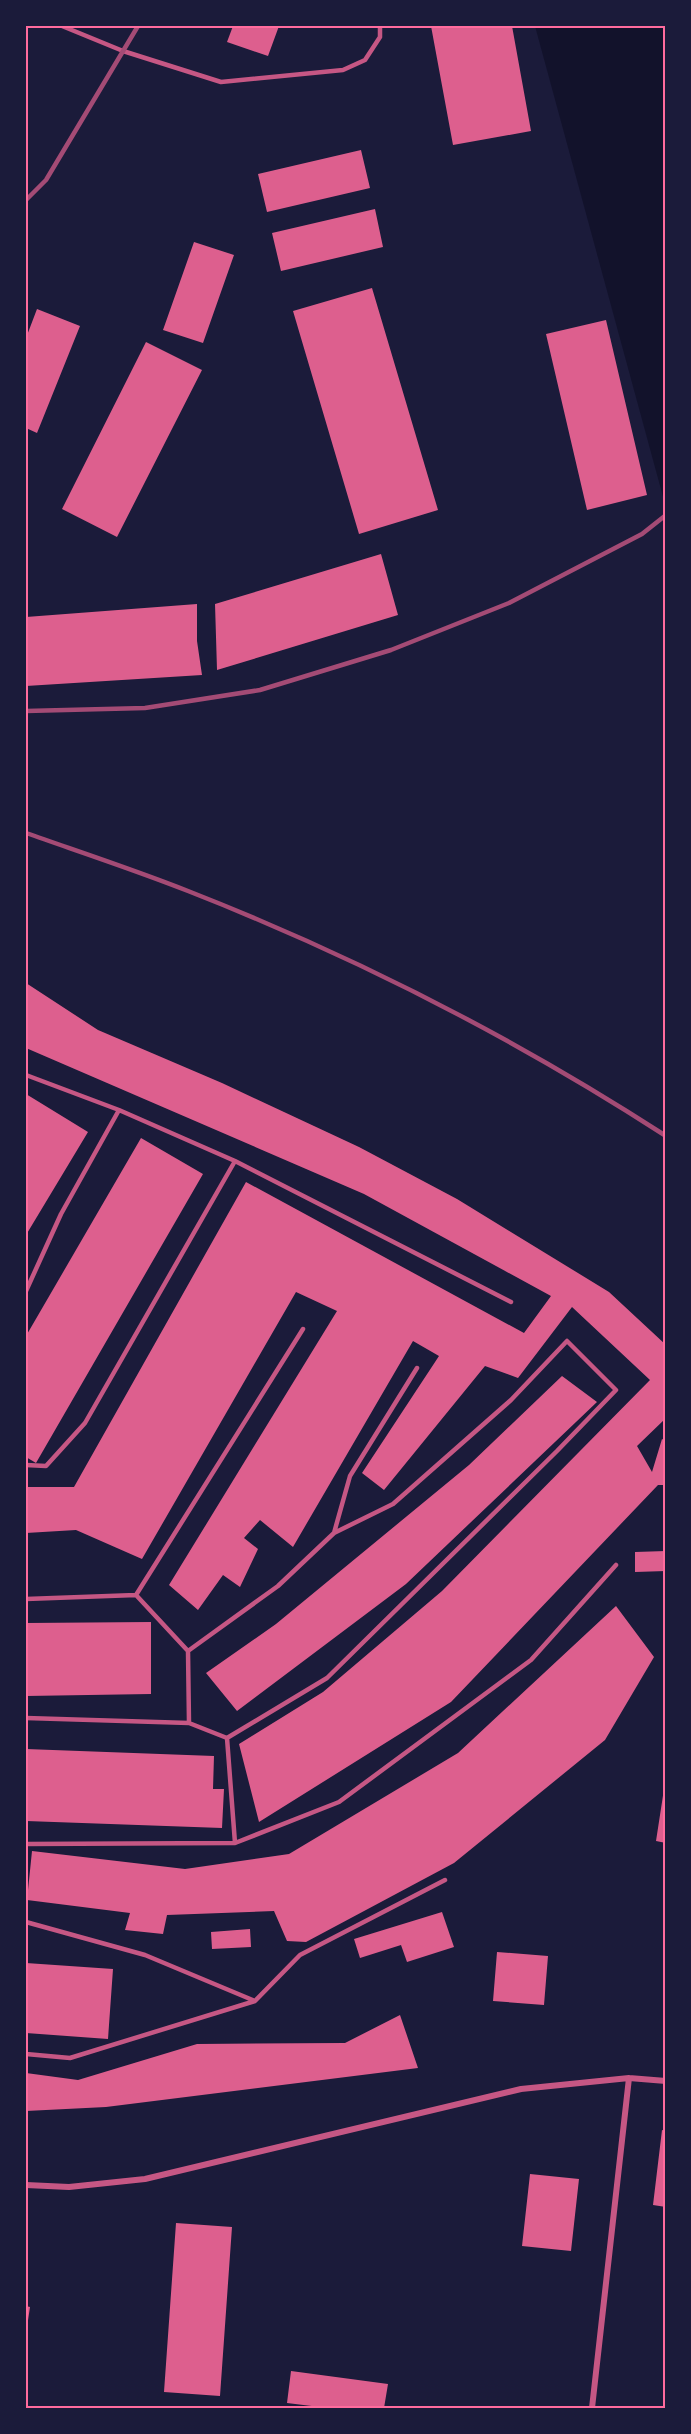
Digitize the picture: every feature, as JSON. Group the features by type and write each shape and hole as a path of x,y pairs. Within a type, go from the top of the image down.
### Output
{"street":[{"path":"26,2185 69,2187 145,2179 521,2089 629,2078 666,2081"},
{"path":"592,2409 629,2078"}],"lane":[{"path":"62,26 123,51 221,82 343,70 366,60 380,37 380,26"},
{"path":"26,1075 119,1110 235,1161 512,1302"},
{"path":"26,1290 61,1214 119,1110"},
{"path":"26,1466 46,1466 85,1423 235,1161"},
{"path":"136,1595 303,1329"},
{"path":"188,1651 278,1586 334,1533 393,1504 512,1400 567,1341 615,1390 548,1460 327,1678 227,1738"},
{"path":"334,1533 350,1476 417,1368"},
{"path":"26,1844 235,1843 339,1802 531,1660 615,1566"},
{"path":"26,1599 136,1595 188,1651 189,1723"},
{"path":"26,1718 189,1723 227,1738"},
{"path":"227,1738 235,1843"},
{"path":"26,2054 70,2058 255,2001 300,1956 445,1880"},
{"path":"26,1922 145,1955 255,2001"}],"shaded area":[{"path":"535,26 665,26 665,504"}],"building":[{"path":"233,26 279,26 268,56 227,42"},
{"path":"431,26 512,26 531,131 453,145"},
{"path":"361,150 370,188 267,212 258,174"},
{"path":"375,209 383,247 281,271 272,233"},
{"path":"194,242 234,255 203,343 163,330"},
{"path":"372,288 438,510 359,534 293,311"},
{"path":"37,309 80,326 37,433 26,428 26,338"},
{"path":"606,320 647,495 587,510 546,334"},
{"path":"146,342 202,370 117,537 62,509"},
{"path":"381,554 398,615 217,670 215,604"},
{"path":"197,604 197,641 202,675 26,686 26,617"},
{"path":"26,983 98,1030 222,1083 359,1147 457,1199 609,1292 666,1345 666,1418 637,1446 652,1472 662,1439 666,1441 666,1485 658,1485 451,1702 259,1822 239,1744 323,1692 442,1591 650,1380 572,1307 518,1378 485,1366 384,1490 362,1473 439,1356 413,1341 293,1547 260,1520 244,1538 258,1549 240,1587 223,1575 198,1610 169,1585 337,1311 296,1292 142,1559 76,1530 26,1533 26,1487 74,1487 246,1182 524,1333 551,1296 364,1194 26,1048"},
{"path":"26,1094 88,1132 26,1235"},
{"path":"141,1138 203,1174 36,1463 26,1457 26,1336"},
{"path":"562,1376 597,1402 406,1584 237,1711 206,1673 276,1624 469,1465"},
{"path":"666,1551 666,1571 635,1572 635,1552"},
{"path":"616,1606 654,1657 605,1740 454,1863 306,1942 287,1941 274,1911 167,1915 163,1934 125,1930 130,1913 27,1900 32,1851 185,1869 289,1854 458,1753"},
{"path":"151,1622 151,1694 26,1696 26,1623"},
{"path":"26,1749 214,1756 213,1789 224,1789 222,1828 26,1821"},
{"path":"664,1789 666,1789 666,1843 656,1841"},
{"path":"442,1912 454,1947 407,1962 401,1945 360,1958 354,1939"},
{"path":"250,1929 251,1947 212,1949 211,1932"},
{"path":"497,1952 548,1956 544,2005 493,2001"},
{"path":"26,1963 113,1969 108,2039 26,2033"},
{"path":"400,2015 418,2068 106,2107 26,2111 26,2073 78,2080 197,2044 345,2043"},
{"path":"662,2130 666,2131 666,2207 653,2205"},
{"path":"530,2174 579,2179 571,2251 522,2246"},
{"path":"176,2223 232,2227 220,2396 164,2392"},
{"path":"26,2306 30,2307 27,2327 26,2327"},
{"path":"291,2371 388,2384 384,2408 328,2408 287,2403"}],"railway":[{"path":"26,200 46,180 138,26"},
{"path":"26,711 145,708 260,690 391,650 509,603 642,534 666,515"},
{"path":"26,833 188,891 312,943 493,1033 666,1136"}]}
